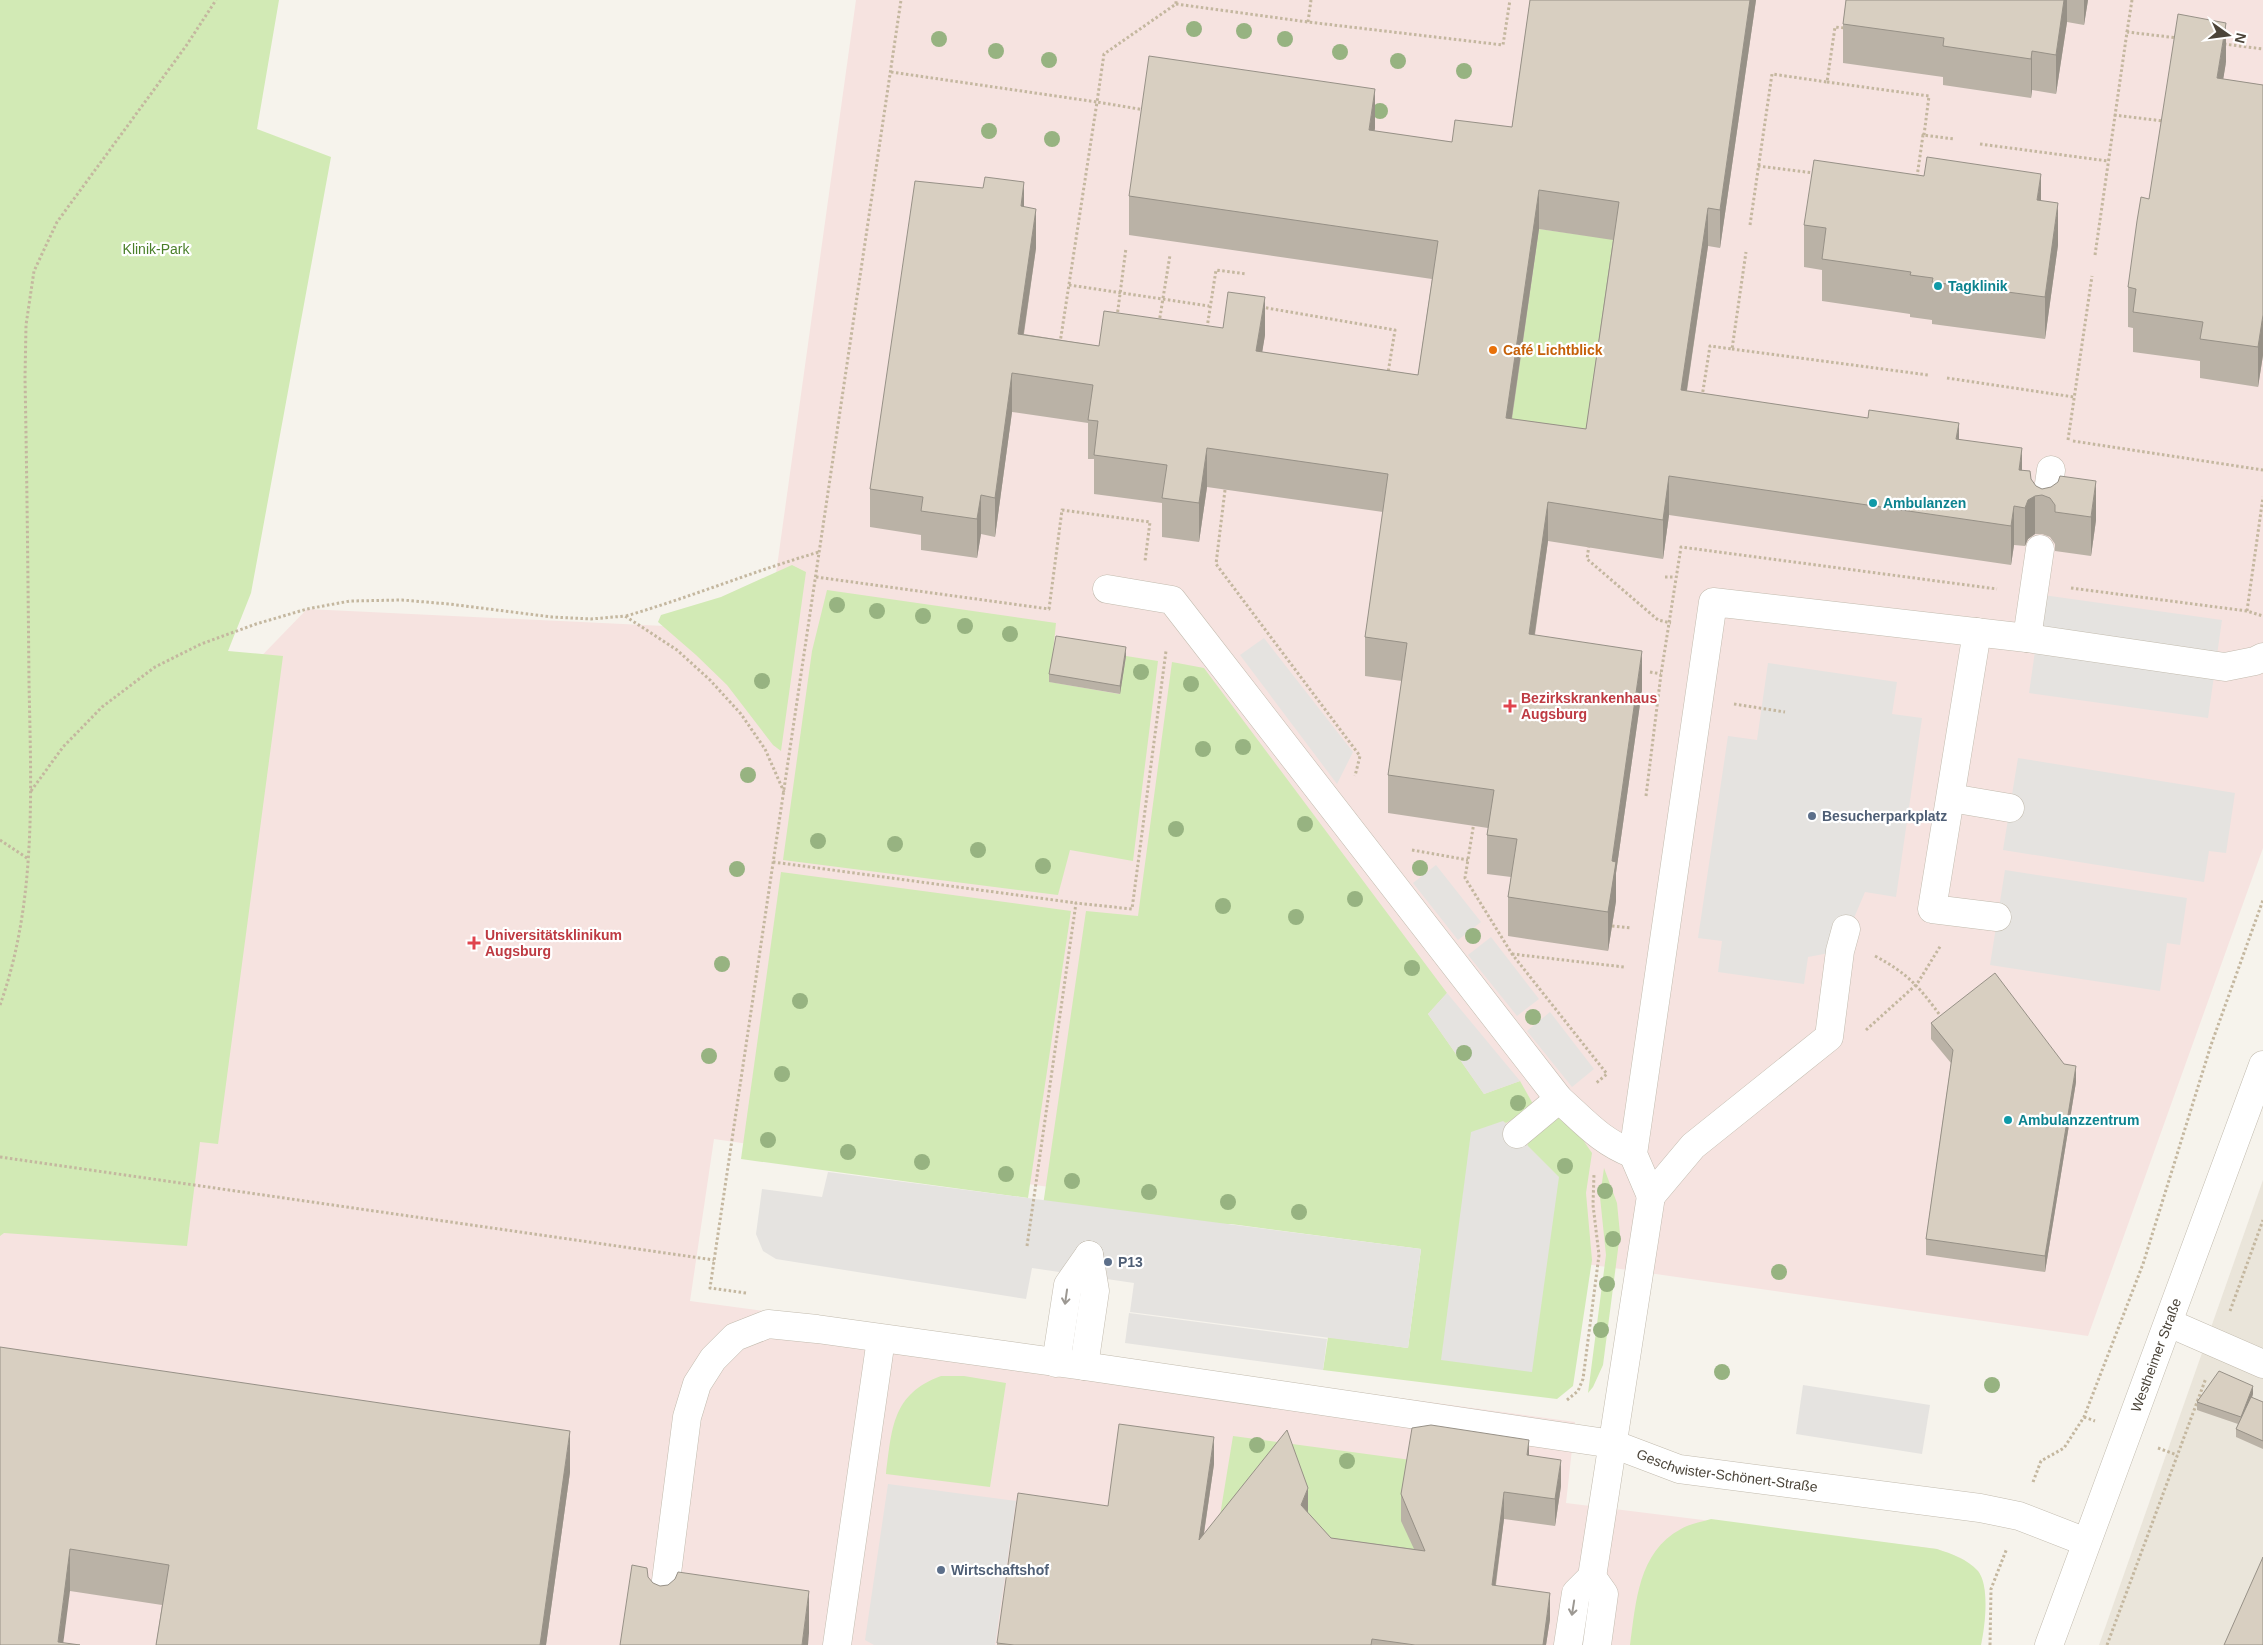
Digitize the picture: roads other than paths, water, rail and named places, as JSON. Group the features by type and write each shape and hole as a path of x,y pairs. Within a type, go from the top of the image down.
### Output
{"street":[{"path":"2045,512 2051,470"},
{"path":"2027,638 2040,549"},
{"path":"1107,590 1172,600 1563,1103 1612,1146 1633,1154"},
{"path":"1651,1196 1633,1154 1713,602 2027,638 2225,667 2255,662 2263,656"},
{"path":"1977,632 1932,909 1997,918"},
{"path":"1951,798 2010,808"},
{"path":"1568,1645 1576,1593 1592,1578 1651,1196 1693,1146 1829,1037 1843,940"},
{"name":"Westheimer Straße","path":"2049,1645 2263,1065"},
{"path":"1516,1134 1563,1103"},
{"path":"1056,1363 1068,1285 1089,1255 1095,1291 1084,1366"},
{"path":"2169,1323 2263,1364"},
{"name":"Geschwister-Schönert-Straße","path":"662,1612 687,1417 697,1384 713,1359 735,1337 768,1324 1084,1366 1614,1444 1679,1469 1980,1508 2019,1516 2086,1542"},
{"path":"837,1645 881,1339"},
{"path":"1592,1578 1604,1594 1597,1645"}],"place":[{"name":"Tagklinik","path":"1938,286"},
{"name":"Café Lichtblick","path":"1493,350"},
{"name":"Ambulanzen","path":"1873,503"},
{"name":"Bezirkskrankenhaus Augsburg","path":"1510,706"},
{"name":"Besucherparkplatz","path":"1812,816"},
{"name":"Universitätsklinikum Augsburg","path":"474,943"},
{"name":"Ambulanzzentrum","path":"2008,1120"},
{"name":"P13","path":"1108,1262"},
{"name":"Wirtschaftshof","path":"941,1570"}],"park label":[{"name":"Klinik-Park","path":"156,249"}]}
